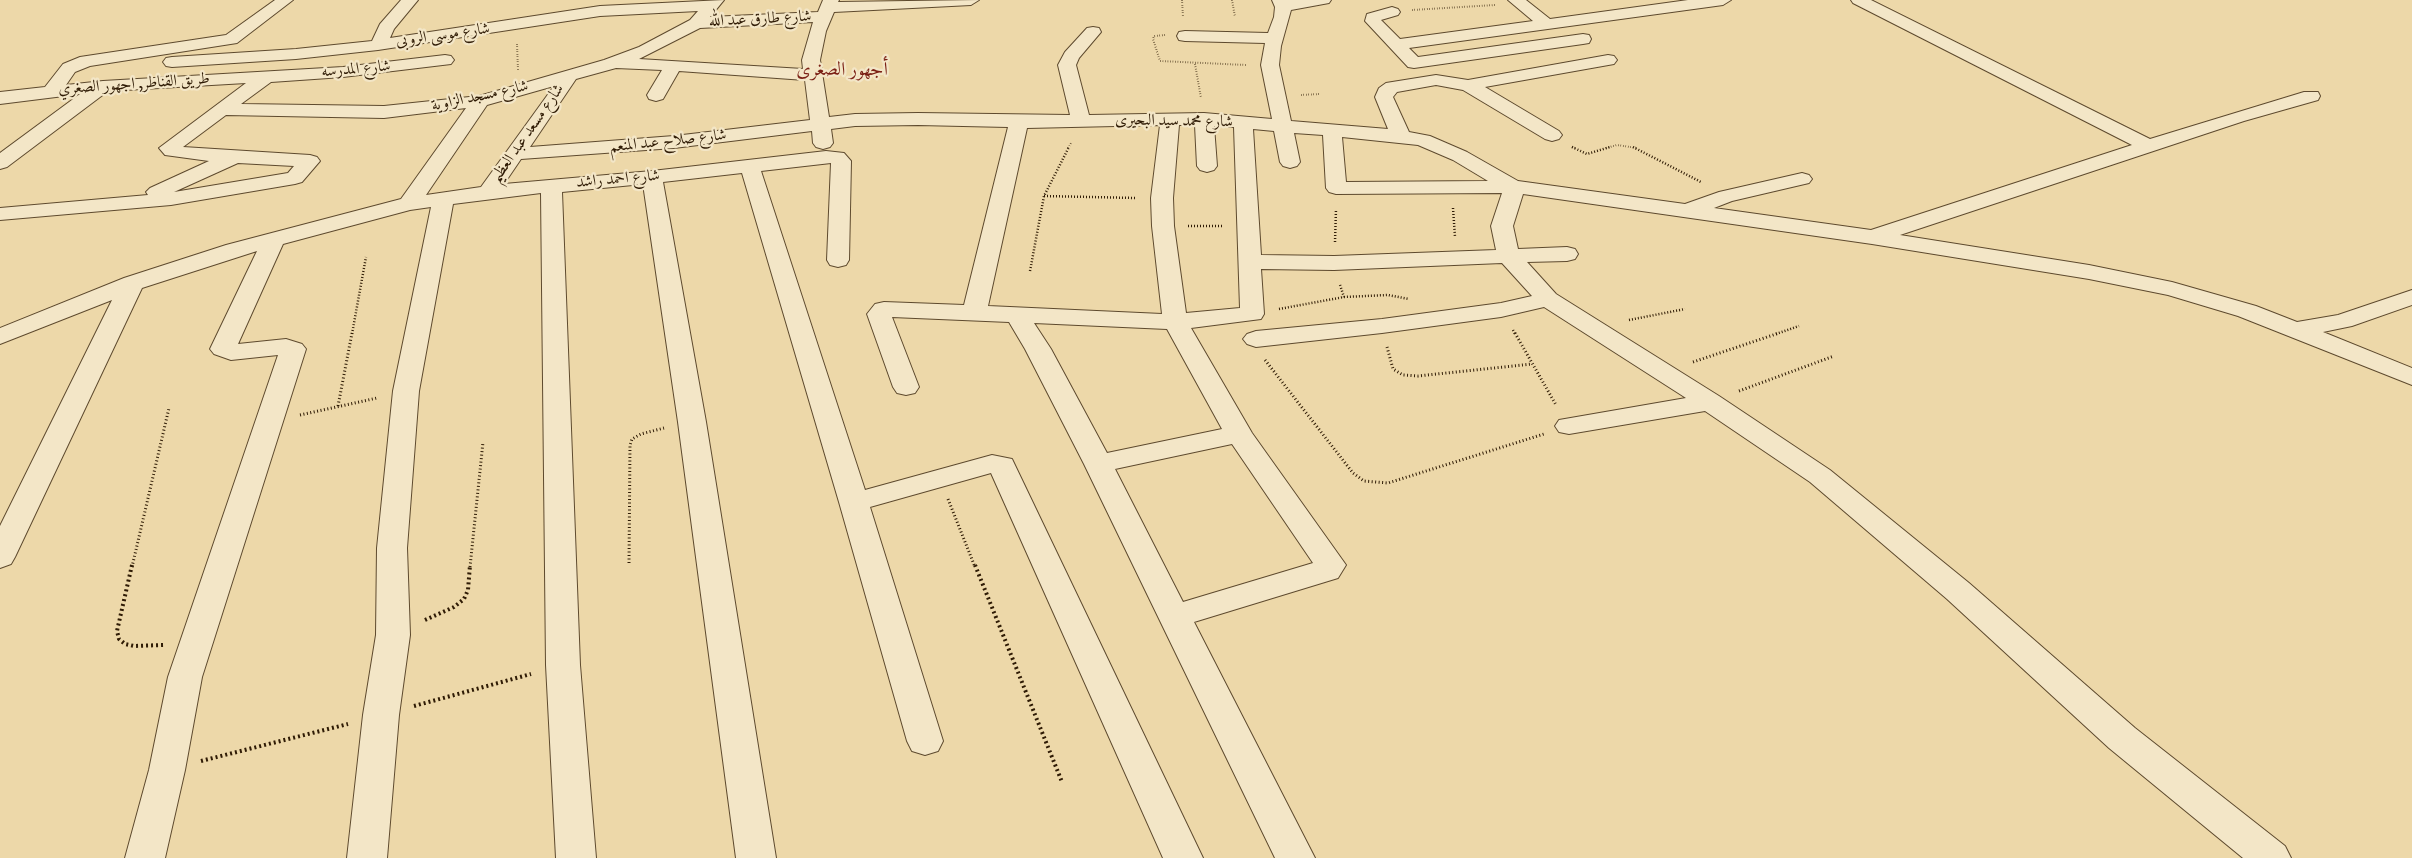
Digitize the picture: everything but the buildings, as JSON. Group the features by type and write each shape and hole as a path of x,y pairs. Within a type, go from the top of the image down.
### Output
{"street":[{"path":"52,91 70,68 86,61 231,39 285,0"},
{"path":"378,45 386,28 410,0"},
{"name":"شارع طارق عبد الله","path":"696,23 829,8 971,0"},
{"path":"1290,162 1281,126 1270,65 1274,38 1280,27 1281,4 1323,0"},
{"path":"1377,0 1392,12"},
{"path":"1516,0 1547,24"},
{"path":"1395,45 1723,0"},
{"path":"1859,0 2149,146"},
{"name":"شارع موسى الروبى","path":"172,62 296,54 378,45 572,7 626,8 715,3"},
{"name":"شارع مسجد الزاوية","path":"222,109 384,112 480,100 610,64 652,48 696,23 715,3"},
{"path":"829,8 814,45 812,75 826,157 836,157 841,161 838,260"},
{"path":"1392,12 1372,19 1395,45 1436,80"},
{"path":"1081,122 1067,65 1071,56 1093,32"},
{"path":"1185,36 1274,38"},
{"path":"1414,63 1583,39"},
{"name":"شارع المدرسه","path":"267,76 343,72 445,60"},
{"path":"1401,136 1384,96 1385,92 1392,87 1436,80 1468,85 1608,60"},
{"path":"610,64 674,65 812,75"},
{"path":"656,95 674,65"},
{"path":"0,214 130,204 279,182 299,175 310,164 307,160 182,153 170,150 170,146 267,76"},
{"name":"طريق القناطر, اجهور الصغري","path":"0,98 103,86 267,76"},
{"name":"شارع مسعد عبد العظيم","path":"488,192 569,76"},
{"path":"1468,85 1552,135"},
{"path":"0,163 103,86"},
{"path":"1872,237 2149,146 2311,96"},
{"path":"410,204 480,100"},
{"name":"شارع محمد سيد البحيرى","path":"820,124 886,119 1019,122 1204,119 1401,136 1443,147 1515,188"},
{"path":"1170,119 1162,198 1163,226 1175,322 1239,434 1328,562 1330,568 1175,616"},
{"path":"1204,119 1207,166"},
{"path":"975,312 1019,122"},
{"path":"906,387 880,311 888,309 975,312 1175,322 1252,314 1243,123"},
{"name":"شارع صلاح عبد المنعم","path":"514,154 674,142 820,124"},
{"path":"1332,131 1336,188 1515,188 1872,237 2088,272 2172,289 2246,311 2412,377"},
{"path":"130,204 236,156"},
{"name":"شارع احمد راشد","path":"0,337 132,283 274,239 410,204 488,192 652,177 826,157"},
{"path":"750,166 854,502 925,741"},
{"path":"652,177 692,422 756,858"},
{"path":"1688,211 1726,196 1802,179"},
{"path":"551,186 564,666 576,858"},
{"path":"1515,188 1502,226 1509,257 1548,299 1710,402 1820,476 1887,529 2122,738 2271,858"},
{"path":"368,858 381,715 393,635 392,548 406,391 443,198"},
{"path":"145,858 167,770 185,677 293,349 286,346 231,352 223,349 274,239"},
{"path":"1249,262 1334,263 1456,260 1567,254"},
{"path":"0,557 132,283"},
{"path":"2295,330 2343,320 2412,297"},
{"path":"1256,340 1501,310 1548,299"},
{"path":"1016,314 1038,349 1098,464 1295,858"},
{"path":"1569,426 1710,402"},
{"path":"1098,464 1239,434"},
{"path":"854,502 992,464 1002,465 1006,468 1183,858"}],"path":[{"path":"1392,12 1476,5"},
{"path":"517,43 518,90"},
{"path":"1204,119 1195,64 1270,65"},
{"path":"1030,271 1044,196 1081,122"},
{"path":"1583,154 1617,145 1630,146 1640,149 1726,196"},
{"path":"1334,263 1336,188"},
{"path":"1452,188 1456,260"},
{"path":"1044,196 1162,198"},
{"path":"1163,226 1248,226"},
{"path":"366,258 338,406 406,391"},
{"path":"1252,314 1344,297 1388,295 1406,297 1420,304 1424,320"},
{"path":"1593,328 1685,309"},
{"path":"1256,340 1267,366 1353,473 1364,480 1388,483 1569,426 1501,310"},
{"path":"1382,326 1393,369 1403,375 1418,376 1532,364"},
{"path":"1663,372 1799,326"},
{"path":"1710,402 1834,356"},
{"path":"169,408 117,631 119,639 134,646 196,643"},
{"path":"629,563 630,445 632,439 641,434 692,422"},
{"path":"393,635 454,607 464,599 468,590 483,442"},
{"path":"940,479 1062,782"},
{"path":"167,770 564,666"}],"district":[{"name":"أجهور الصغرى","path":"842,71"}]}
